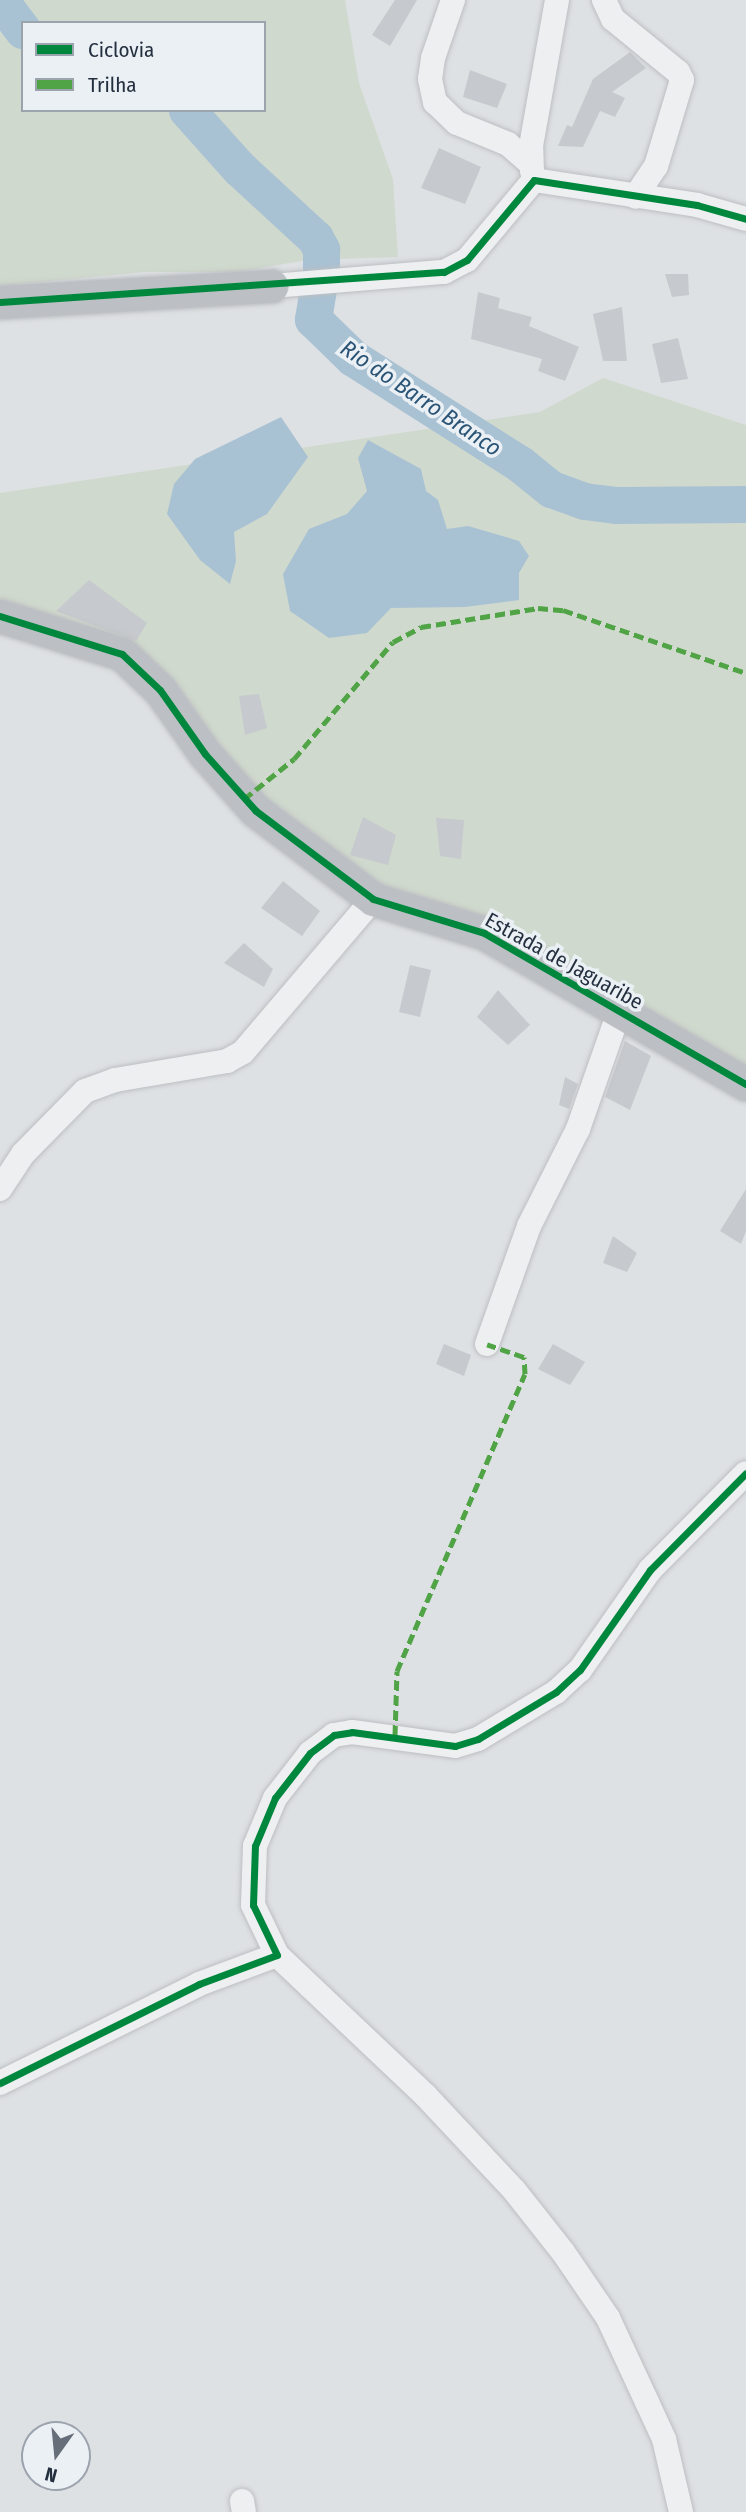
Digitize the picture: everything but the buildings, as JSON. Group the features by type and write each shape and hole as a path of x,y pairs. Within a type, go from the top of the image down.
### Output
{"street":[{"path":"453,0 433,58 430,79 435,102 457,123 508,144 532,172 635,197 697,205 746,219"},
{"path":"0,302 272,286 444,272 467,260 532,172 557,0"},
{"path":"604,0 613,19 678,72 681,80 656,166 635,197"},
{"name":"Estrada de Jaguaribe","path":"0,616 122,654 160,690 205,754 256,811 373,899 484,933 746,1084"},
{"path":"0,1189 23,1154 85,1091 115,1080 227,1061 243,1052 373,899"},
{"path":"487,1344 529,1226 578,1129 619,1012"},
{"path":"681,2512 664,2439 608,2318 563,2252 514,2190 425,2095 277,1955 253,1905 255,1846 275,1798 310,1753 334,1735 352,1732 455,1746 478,1739 544,1700 580,1670 650,1570 746,1473"},
{"path":"0,2083 199,1984 277,1955"}],"shaded area":[{"path":"0,0 345,0 359,83 393,179 398,257 307,260 237,272 144,272 0,286"},
{"path":"603,378 746,425 746,1070 382,894 247,782 171,686 0,607 0,493 540,412"}],"water":[{"path":"281,417 308,457 267,514 234,532 236,561 230,584 200,560 167,514 174,484 195,459"},
{"path":"368,440 421,469 426,491 438,500 447,529 468,526 519,541 529,556 519,573 519,600 465,607 391,608 367,633 329,638 290,611 283,574 309,529 347,514 367,491 358,458"}],"waterway":[{"name":"Rio do Barro Branco","path":"0,0 21,27"},
{"name":"Rio do Barro Branco","path":"189,112 240,169 315,238 321,249 321,271 313,319 353,358 520,464 551,489 584,501 617,505 746,504"}],"marked path":[{"path":"244,799 294,759 393,642 421,627 538,608 563,610 746,673"},
{"path":"395,1735 397,1671 525,1374 524,1357 487,1344"}],"cycle path":[{"path":"0,302 444,272 467,260 534,180 697,205 746,219"},
{"path":"0,616 122,654 160,690 205,754 256,811 373,899 484,933 746,1084"},
{"path":"0,2083 199,1984 277,1955 253,1905 255,1846 275,1798 310,1753 334,1735 352,1732 455,1746 478,1739 556,1692 580,1670 650,1570 746,1473"}]}
